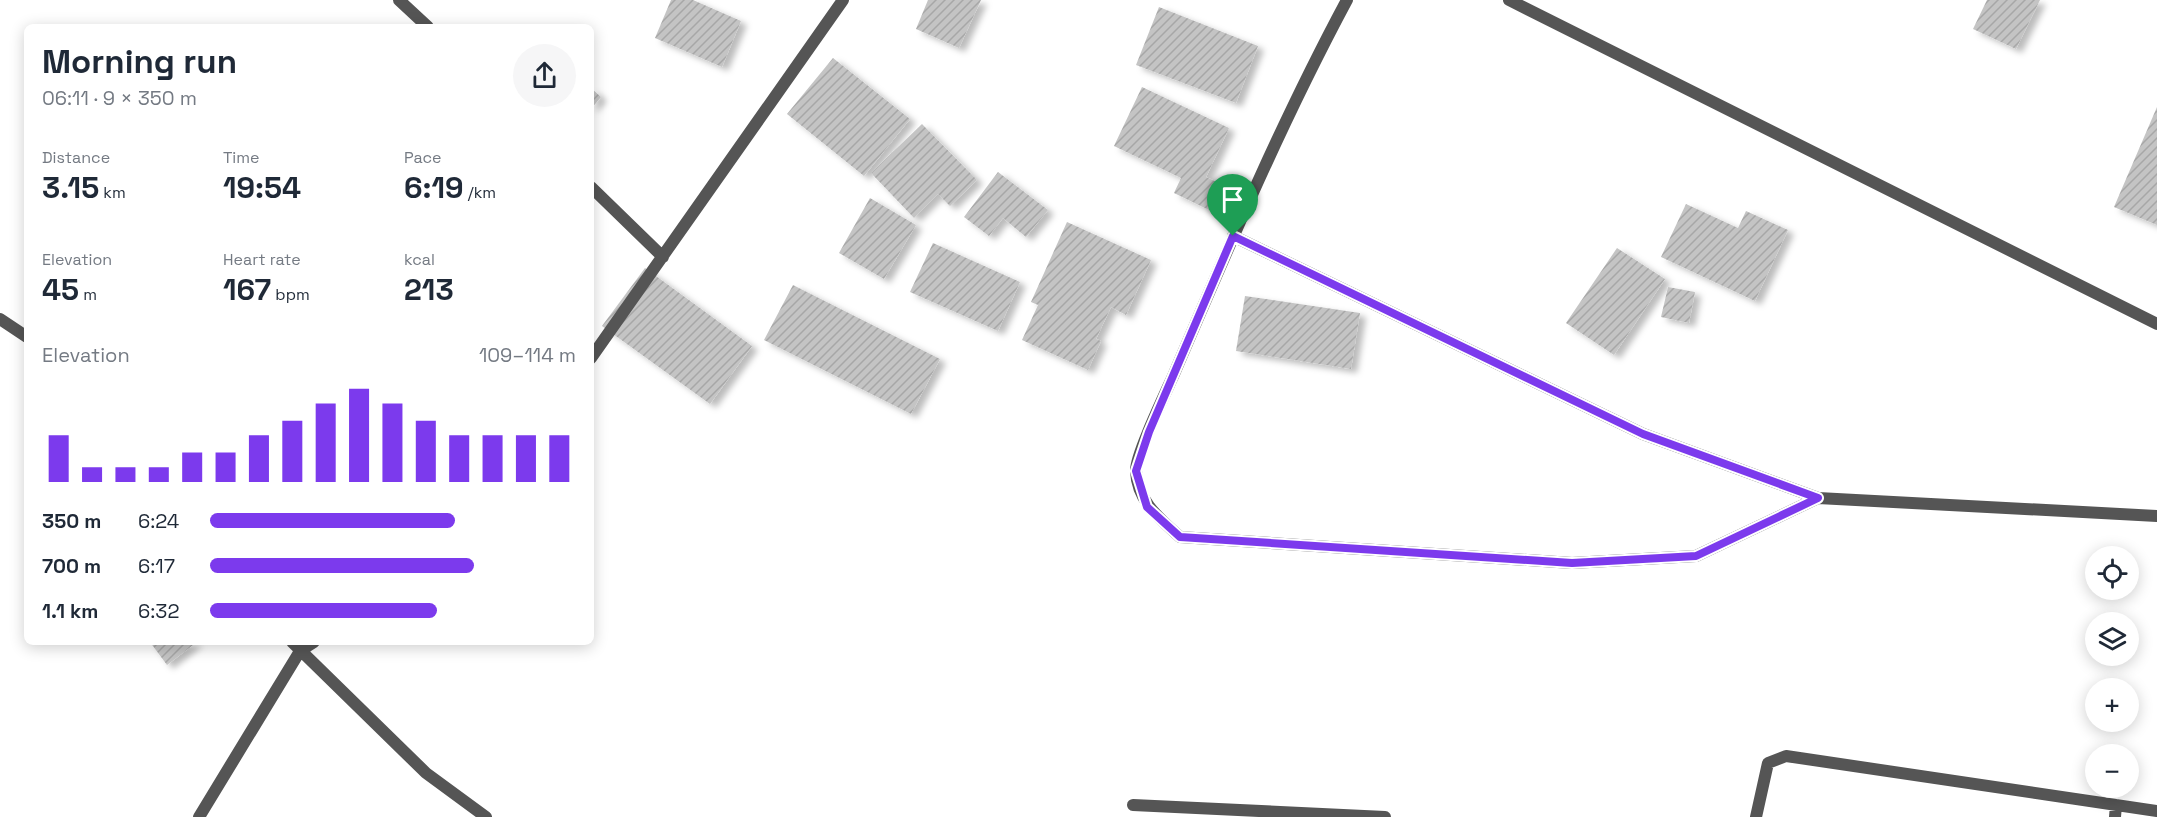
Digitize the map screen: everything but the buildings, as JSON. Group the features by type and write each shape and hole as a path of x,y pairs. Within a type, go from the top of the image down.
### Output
{"street":[{"path":"399,0 425,24"},
{"path":"594,354 843,0"},
{"path":"1347,0 1317,56 1233,236 1149,432 1136,471 1147,507 1180,537 1572,563 1696,556 1818,498"},
{"path":"1509,0 2157,324"},
{"path":"594,190 663,257"},
{"path":"1233,236 1643,434 1818,498 2157,516"},
{"path":"0,319 24,335"},
{"path":"199,817 296,647 426,773 486,817"},
{"path":"1756,817 1768,763 1786,756 2115,811 2157,812"},
{"path":"1134,805 1385,817"}],"route":[{"path":"1233,236 1643,434 1818,498 1696,556 1572,563 1180,537 1147,507 1136,471 1149,432 1233,236"}]}
